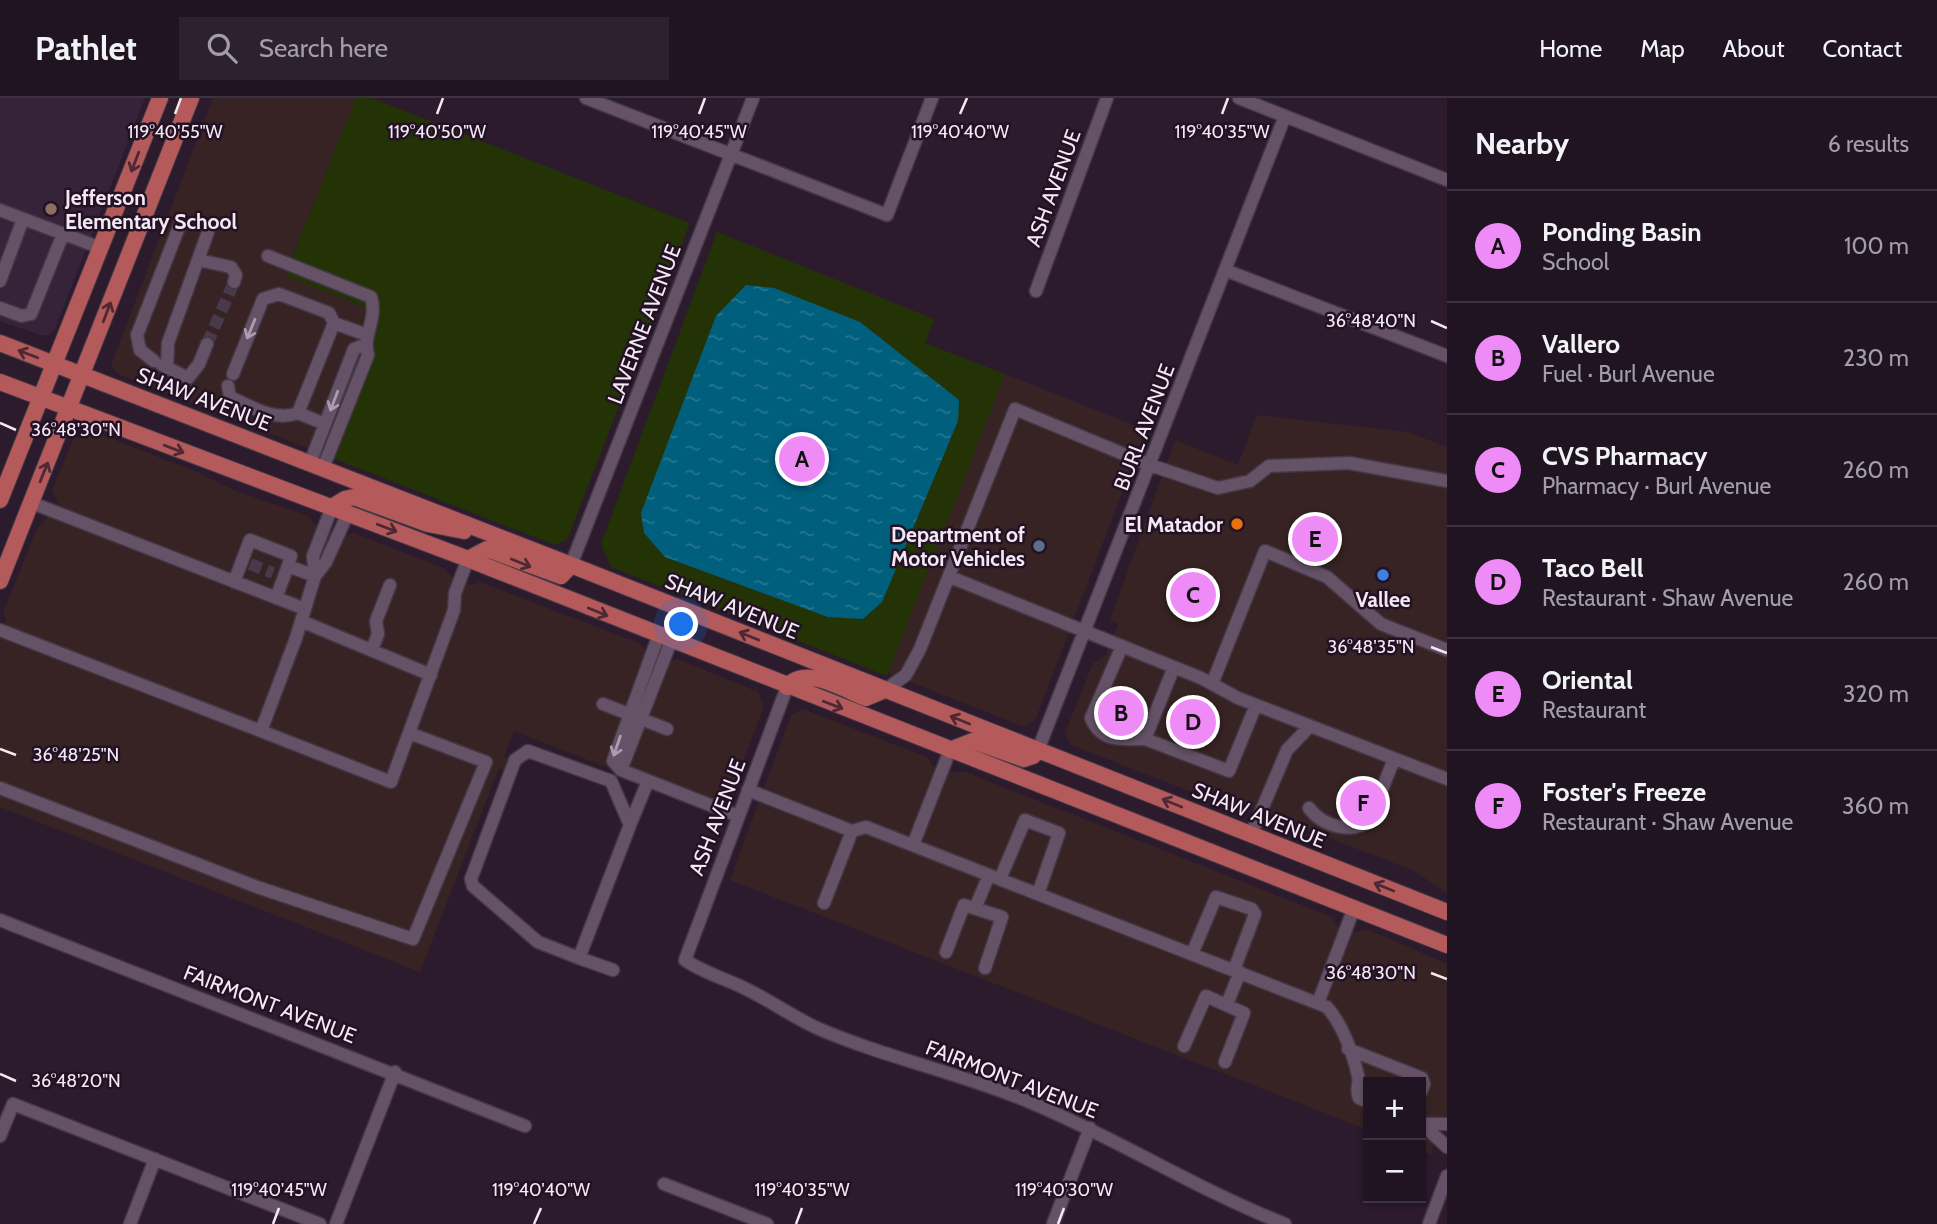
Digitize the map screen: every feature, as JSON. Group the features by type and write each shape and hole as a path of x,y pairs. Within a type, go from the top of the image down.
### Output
{"main road":[{"path":"0,500 160,98"},
{"path":"0,581 191,98"},
{"name":"SHAW AVENUE","path":"0,343 317,465 1447,912"},
{"path":"0,382 468,559 665,639 1447,945"},
{"path":"340,510 345,499 355,497 428,524 500,537"},
{"path":"468,559 487,549 561,576 571,565"},
{"path":"787,687 792,681 803,676 866,698 885,690"},
{"path":"950,750 973,741 1024,759 1032,757 1038,750"}],"street":[{"path":"586,98 887,215 932,98"},
{"name":"LAVERNE AVENUE","path":"571,565 753,98"},
{"name":"ASH AVENUE","path":"1036,291 1107,98"},
{"path":"1238,98 1447,180"},
{"name":"BURL AVENUE","path":"1038,750 1285,116"},
{"path":"0,210 101,248"},
{"path":"0,281 23,219"},
{"path":"181,222 137,335 141,350 188,378 199,364 207,344"},
{"path":"158,362 168,343 208,232"},
{"path":"0,308 22,316 31,314 63,233"},
{"path":"268,256 371,297 375,311 366,340 368,355 317,465"},
{"path":"198,260 231,267 236,275 234,282"},
{"path":"1225,270 1447,356"},
{"path":"334,323 298,413 287,418 274,416 230,397 231,380 263,299 279,294 329,313 334,323 366,340"},
{"path":"317,465 325,424 354,349 366,340"},
{"path":"885,690 906,675 920,649 1014,409 1150,465 1218,488 1250,481 1269,466 1349,463 1447,481"},
{"path":"298,413 325,424"},
{"path":"32,503 276,598 372,650 431,675"},
{"path":"261,732 315,576 313,556 340,510"},
{"path":"234,582 246,563 250,540 291,556 281,572 276,598"},
{"path":"1212,684 1265,551 1327,577 1381,624 1447,650"},
{"path":"0,630 391,782 431,675 468,559"},
{"path":"281,572 315,576"},
{"path":"950,577 1174,667 1256,705 1447,779"},
{"path":"372,650 378,634 376,621 390,584"},
{"path":"665,639 635,716 613,755 613,761 621,770 738,816"},
{"path":"1122,646 1091,718 1102,734 1121,741 1145,739 1229,771 1256,705"},
{"path":"1145,739 1174,667"},
{"name":"ASH AVENUE","path":"685,960 787,687"},
{"path":"603,704 667,729"},
{"path":"1251,835 1287,750 1310,726"},
{"path":"0,788 257,887 413,939 486,762 409,733"},
{"path":"913,845 950,750"},
{"path":"613,970 538,942 473,886 472,872 515,760 521,753 535,752 611,781 630,825"},
{"path":"1309,808 1315,816 1348,829 1363,826 1370,820 1394,759"},
{"path":"579,958 648,780"},
{"path":"748,790 852,831 866,827 1327,1007 1337,1019 1358,1076 1356,1093 1363,1100"},
{"path":"976,906 1025,820 1059,833 1038,894"},
{"path":"824,903 852,831"},
{"path":"1192,954 1213,900 1219,896 1252,909 1255,914 1227,1004"},
{"path":"946,952 964,905 976,906 1003,919 985,968"},
{"path":"1318,1003 1354,908"},
{"name":"FAIRMONT AVENUE","path":"0,920 395,1072 525,1126"},
{"name":"FAIRMONT AVENUE","path":"685,960 743,987 815,1027 862,1046 962,1076 1090,1128 1210,1192 1285,1224"},
{"path":"1184,1046 1202,998 1206,996 1227,1004 1244,1013 1225,1062"},
{"path":"1348,1049 1422,1077"},
{"path":"337,1224 395,1072"},
{"path":"0,1136 13,1104 320,1224"},
{"path":"1426,1124 1447,1124"},
{"path":"1053,1224 1090,1128"},
{"path":"1426,1128 1447,1147"},
{"path":"130,1224 155,1159"},
{"path":"1429,1224 1447,1176"},
{"path":"664,1184 767,1224"}],"shaded area":[{"name":"Jefferson Elementary School","path":"0,98 145,98 55,329 49,335 40,335 0,321"},
{"path":"213,98 356,98 285,275 367,308 312,450 118,374 111,365"},
{"path":"1005,374 1146,430 1035,721 1024,727 888,673"},
{"path":"1257,415 1408,432 1447,447 1447,893 1412,870 1241,804 1233,808 1071,745 1065,733 1093,663 1106,655 1118,624 1110,620 1175,440 1238,465"},
{"path":"92,431 197,472 236,491 309,516 315,525 344,536 354,533 444,568 454,579 471,585 480,582 641,644 647,654 669,662 678,659 758,692 764,707 723,813 514,731 504,757 508,759 504,770 499,768 420,972 0,807 0,636 6,621 3,613 37,528 52,514 58,501 52,491 73,439"},
{"path":"803,709 927,757 933,766 952,773 963,771 1332,917 1337,926 1356,932 1367,929 1447,964 1447,1115 1441,1120 1433,1142 1432,1155 1426,1153 1426,1077 1363,1077 1363,1128 730,880 791,715"}],"green space":[{"path":"356,98 372,98 690,223 567,540 555,545 312,450 367,308 285,276"},
{"path":"717,232 934,319 925,343 1005,374 887,676 611,567 601,544"}],"water":[{"path":"746,285 774,288 860,322 959,400 958,421 882,602 863,619 828,617 665,557 644,533 641,513 716,316"}],"tunnel":[{"path":"207,344 234,282"},
{"path":"250,564 273,573"}],"place":[{"name":"Jefferson Elementary School","path":"51,209"},
{"name":"Ponding Basin","path":"802,459"},
{"name":"El Matador","path":"1237,524"},
{"name":"Oriental","path":"1315,539"},
{"name":"Department of Motor Vehicles","path":"1039,546"},
{"name":"Vallee","path":"1383,575"},
{"name":"CVS Pharmacy","path":"1193,595"},
{"name":"Vallero","path":"1121,713"},
{"name":"Taco Bell","path":"1193,722"},
{"name":"Foster's Freeze","path":"1363,803"}]}
